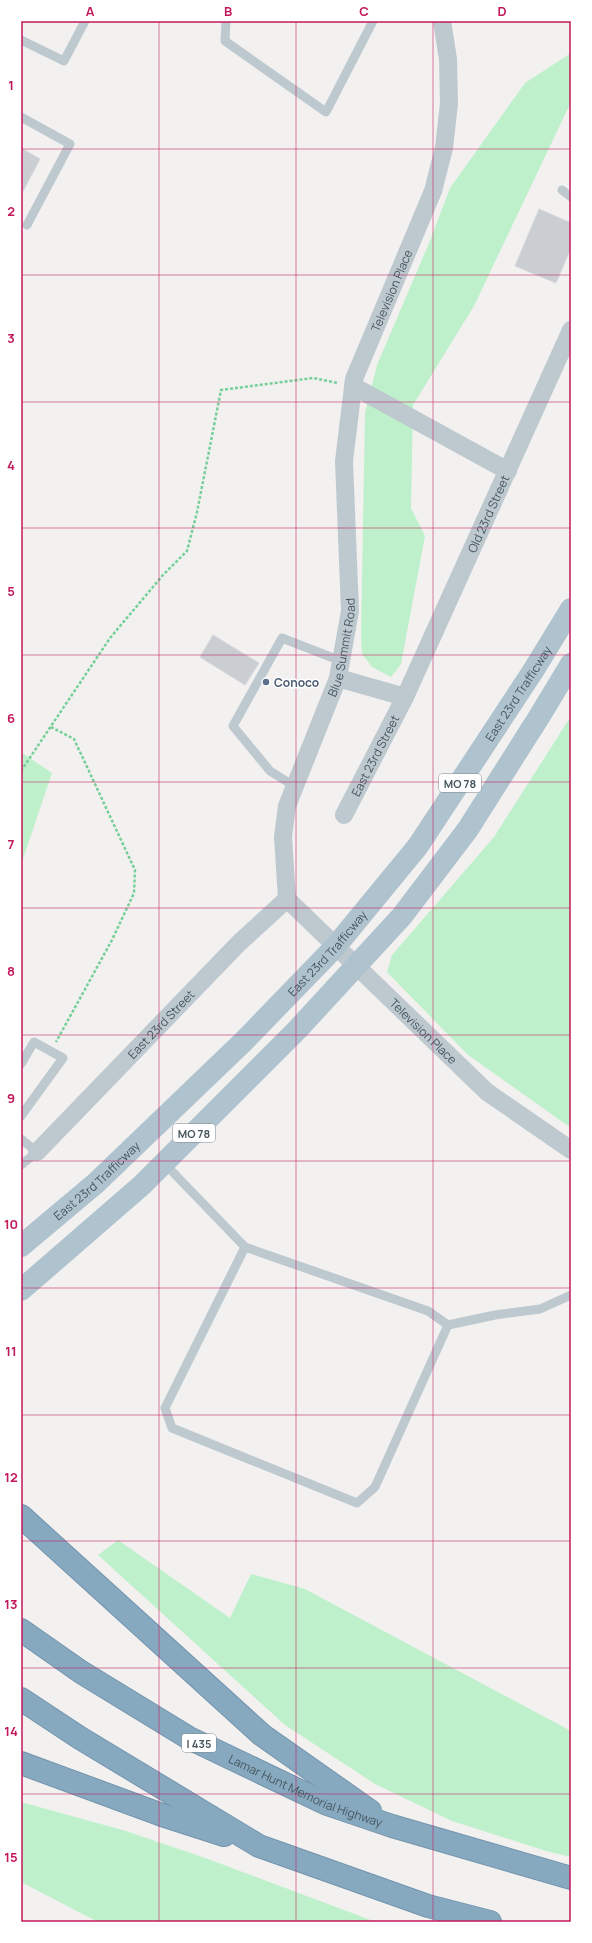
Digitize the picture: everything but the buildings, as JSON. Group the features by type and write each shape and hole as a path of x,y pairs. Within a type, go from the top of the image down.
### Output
{"highway":[{"path":"21,1516 262,1735 392,1826"},
{"name":"Lamar Hunt Memorial Highway","path":"21,1630 80,1672 189,1738 327,1804 392,1826 571,1878"},
{"path":"21,1699 80,1738 259,1846"},
{"path":"21,1763 162,1815 259,1846 428,1906 490,1922"}],"main road":[{"name":"East 23rd Trafficway","path":"21,1246 107,1172 244,1041 335,947 418,846 533,671 571,609"},
{"name":"MO 78","path":"21,1290 142,1185 297,1030 402,916 468,829 540,718 571,664"}],"street":[{"name":"Television Place","path":"353,386 354,379 375,326 433,191 444,148 449,103 448,59 442,21"},
{"name":"Old 23rd Street","path":"405,697 571,330"},
{"path":"353,386 508,471"},
{"name":"Blue Summit Road","path":"287,899 283,837 287,806 338,678 350,611 344,461 353,386"},
{"path":"338,678 405,697"},
{"name":"East 23rd Street","path":"344,815 405,697"},
{"name":"Television Place","path":"287,899 335,947 357,966 487,1092 571,1150"},
{"name":"East 23rd Street","path":"38,1152 239,943 287,899"}],"lane":[{"path":"21,40 64,61 85,21"},
{"path":"226,21 225,41 326,112 373,21"},
{"path":"21,117 70,144 27,225"},
{"path":"562,190 571,197"},
{"path":"294,786 270,772 233,726 282,638 341,661"},
{"path":"21,1064 34,1042 63,1058 21,1116"},
{"path":"21,1139 38,1152 21,1165"},
{"path":"164,1163 245,1247 428,1311 448,1325 495,1315 540,1310 571,1295"},
{"path":"245,1247 165,1408 172,1428 357,1503 375,1487 448,1325"}],"path":[{"path":"21,772 110,638 163,575 187,551 197,512 221,390 313,378 353,386"},
{"path":"51,727 74,739 135,870 134,893 112,940 51,1051"}],"green space":[{"path":"571,53 571,102 474,306 413,405 411,508 425,536 401,664 391,677 372,667 362,654 361,635 365,413 377,365 429,243 450,188 525,83"},
{"path":"571,716 571,1128 468,1055 387,972 392,955 494,837"},
{"path":"21,752 52,773 21,865"},
{"path":"118,1540 230,1618 251,1574 305,1589 571,1731 571,1857 546,1851 452,1821 375,1784 285,1725 98,1555"},
{"path":"21,1802 126,1831 208,1859 376,1922 98,1922 21,1882"}],"place":[{"name":"Conoco","path":"266,682"}]}
